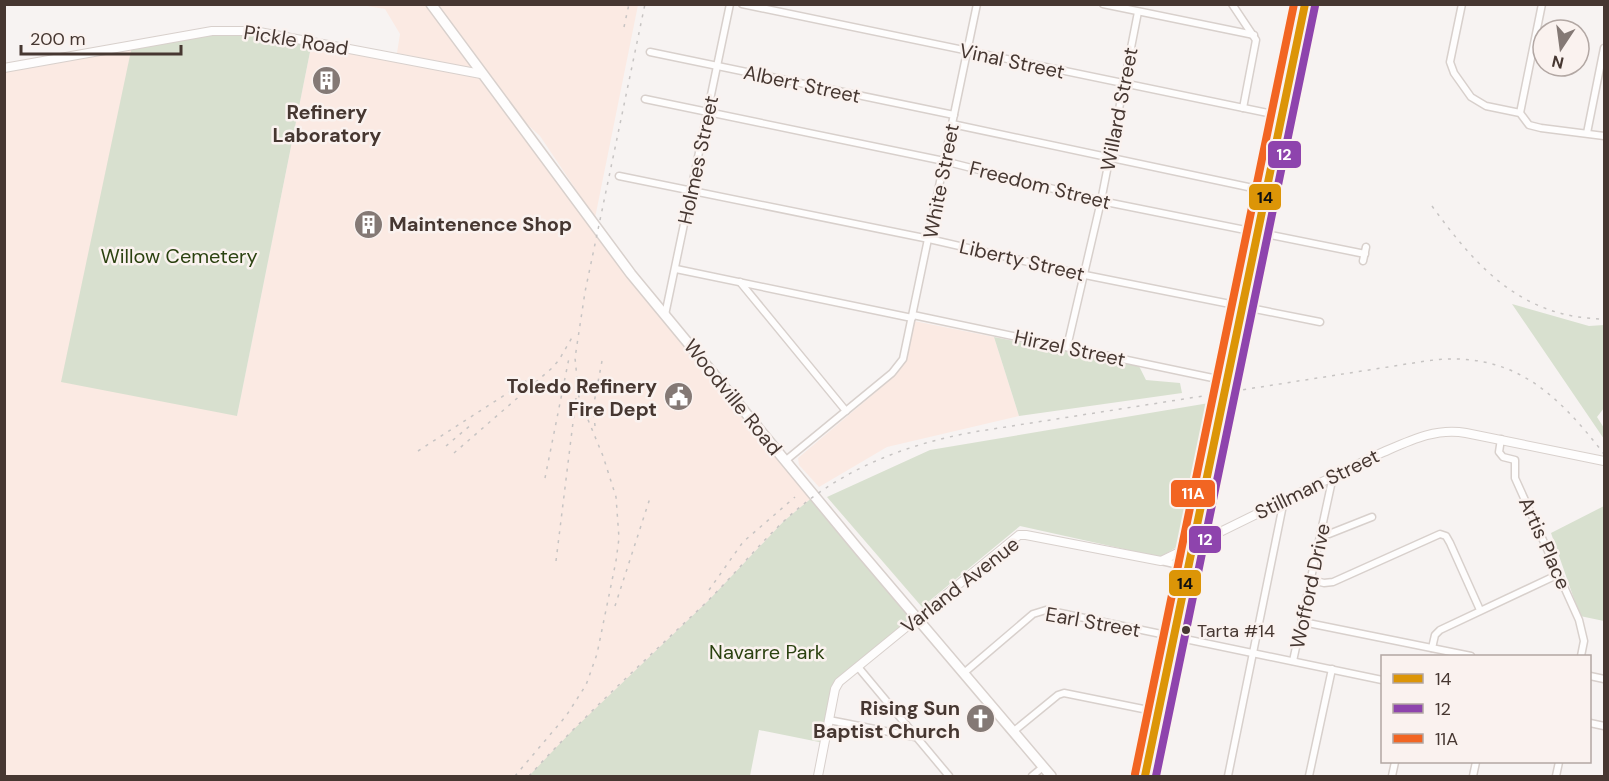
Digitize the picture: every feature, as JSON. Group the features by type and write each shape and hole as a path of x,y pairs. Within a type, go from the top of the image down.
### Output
{"main road":[{"name":"Woodville Road","path":"431,4 602,236 665,315 1051,777"}],"street":[{"name":"Holmes Street","path":"665,315 730,4"},
{"name":"Vinal Street","path":"742,4 1282,116"},
{"name":"White Street","path":"846,411 892,373 903,357 977,4"},
{"path":"1103,4 1254,35"},
{"path":"1232,4 1254,35 1256,47 1243,108"},
{"path":"1303,15 1305,4"},
{"path":"1462,4 1450,62 1454,73 1471,97 1486,106 1520,113 1529,125 1605,136"},
{"path":"1520,113 1542,4"},
{"name":"Willard Street","path":"1067,347 1101,201 1138,12"},
{"path":"1145,777 1300,29"},
{"name":"Pickle Road","path":"4,68 212,31 235,30 272,34 481,74"},
{"path":"1587,133 1605,48"},
{"name":"Albert Street","path":"650,52 954,115"},
{"name":"Freedom Street","path":"645,99 944,161 1101,201 1364,254"},
{"path":"952,124 1266,191"},
{"name":"Liberty Street","path":"618,176 929,239 1085,275 1320,322"},
{"name":"Hirzel Street","path":"676,269 1227,381"},
{"path":"740,282 846,411 785,461"},
{"name":"Stillman Street","path":"1193,544 1414,439 1444,432 1457,431 1605,461"},
{"name":"Artis Place","path":"1501,440 1499,452 1503,457 1515,460 1515,478 1583,630 1581,655"},
{"name":"Wofford Drive","path":"1293,661 1333,476"},
{"path":"1228,777 1284,500"},
{"path":"1322,533 1329,534 1372,517"},
{"path":"1312,580 1324,583 1333,582 1435,534 1443,535 1450,543 1480,610"},
{"name":"Varland Avenue","path":"829,720 836,686 844,678 1019,535 1188,567"},
{"path":"1161,561 1193,544"},
{"path":"1432,648 1435,634 1440,630 1559,574"},
{"name":"Earl Street","path":"965,672 1041,610 1381,680"},
{"path":"1303,622 1462,655"},
{"path":"858,667 948,777"},
{"path":"1310,777 1332,669"},
{"path":"1014,731 1058,695 1064,693 1158,712"},
{"path":"818,777 829,720 916,737"},
{"path":"1032,777 1043,767"}],"shaded area":[{"path":"361,5 638,5 595,218 540,136 501,100 598,231 814,496 784,521 709,600 529,776 5,776 5,68 132,46 237,416 312,42 471,72 466,67 397,53 400,34 385,9"},
{"path":"914,321 994,337 1019,416 887,447 819,487 799,465 798,458 896,375 906,361"}],"green space":[{"name":"Willow Cemetery","path":"235,30 312,42 237,416 61,382 132,46"},
{"path":"1512,304 1589,326 1604,325 1604,408 1597,417 1604,428 1604,439"},
{"path":"994,337 1139,366 1146,380 1180,383 1182,393 1019,416"},
{"path":"1215,402 1187,541 1160,557 1020,526 922,607 827,497 930,450"},
{"name":"Navarre Park","path":"814,496 918,617 839,682 824,743 759,730 750,776 529,776 572,731 709,600 784,521"},
{"path":"1604,506 1604,621 1580,616 1551,533"}],"railway":[{"path":"624,27 629,4"},
{"path":"515,776 566,716 586,685 597,654 616,561 619,538 616,497 603,456 579,398 575,358 585,292 645,4"},
{"path":"1432,206 1466,250 1504,285 1525,299 1549,310 1604,319"},
{"path":"454,453 552,368 574,334"},
{"path":"545,478 569,358"},
{"path":"529,776 590,713 707,602 784,521 805,503 850,473 900,451 926,443 980,431 1426,361 1456,359 1483,362 1507,369 1529,380 1549,394 1568,412 1604,454"},
{"path":"595,426 593,408 602,361"},
{"path":"418,451 531,378"},
{"path":"556,561 576,398"},
{"path":"446,446 472,424"},
{"path":"709,590 743,542 795,497"},
{"path":"615,606 650,498"}],"transit line":[{"name":"11A","path":"1135,774 1294,4"},
{"name":"14","path":"1145,776 1305,4"},
{"name":"12","path":"1156,776 1315,6"}],"place":[{"name":"Refinery Laboratory","path":"327,81"},
{"name":"Maintenence Shop","path":"368,224"},
{"name":"Toledo Refinery Fire Dept","path":"678,397"},
{"name":"Tarta #14","path":"1186,630"},
{"name":"Rising Sun Baptist Church","path":"981,719"}]}
